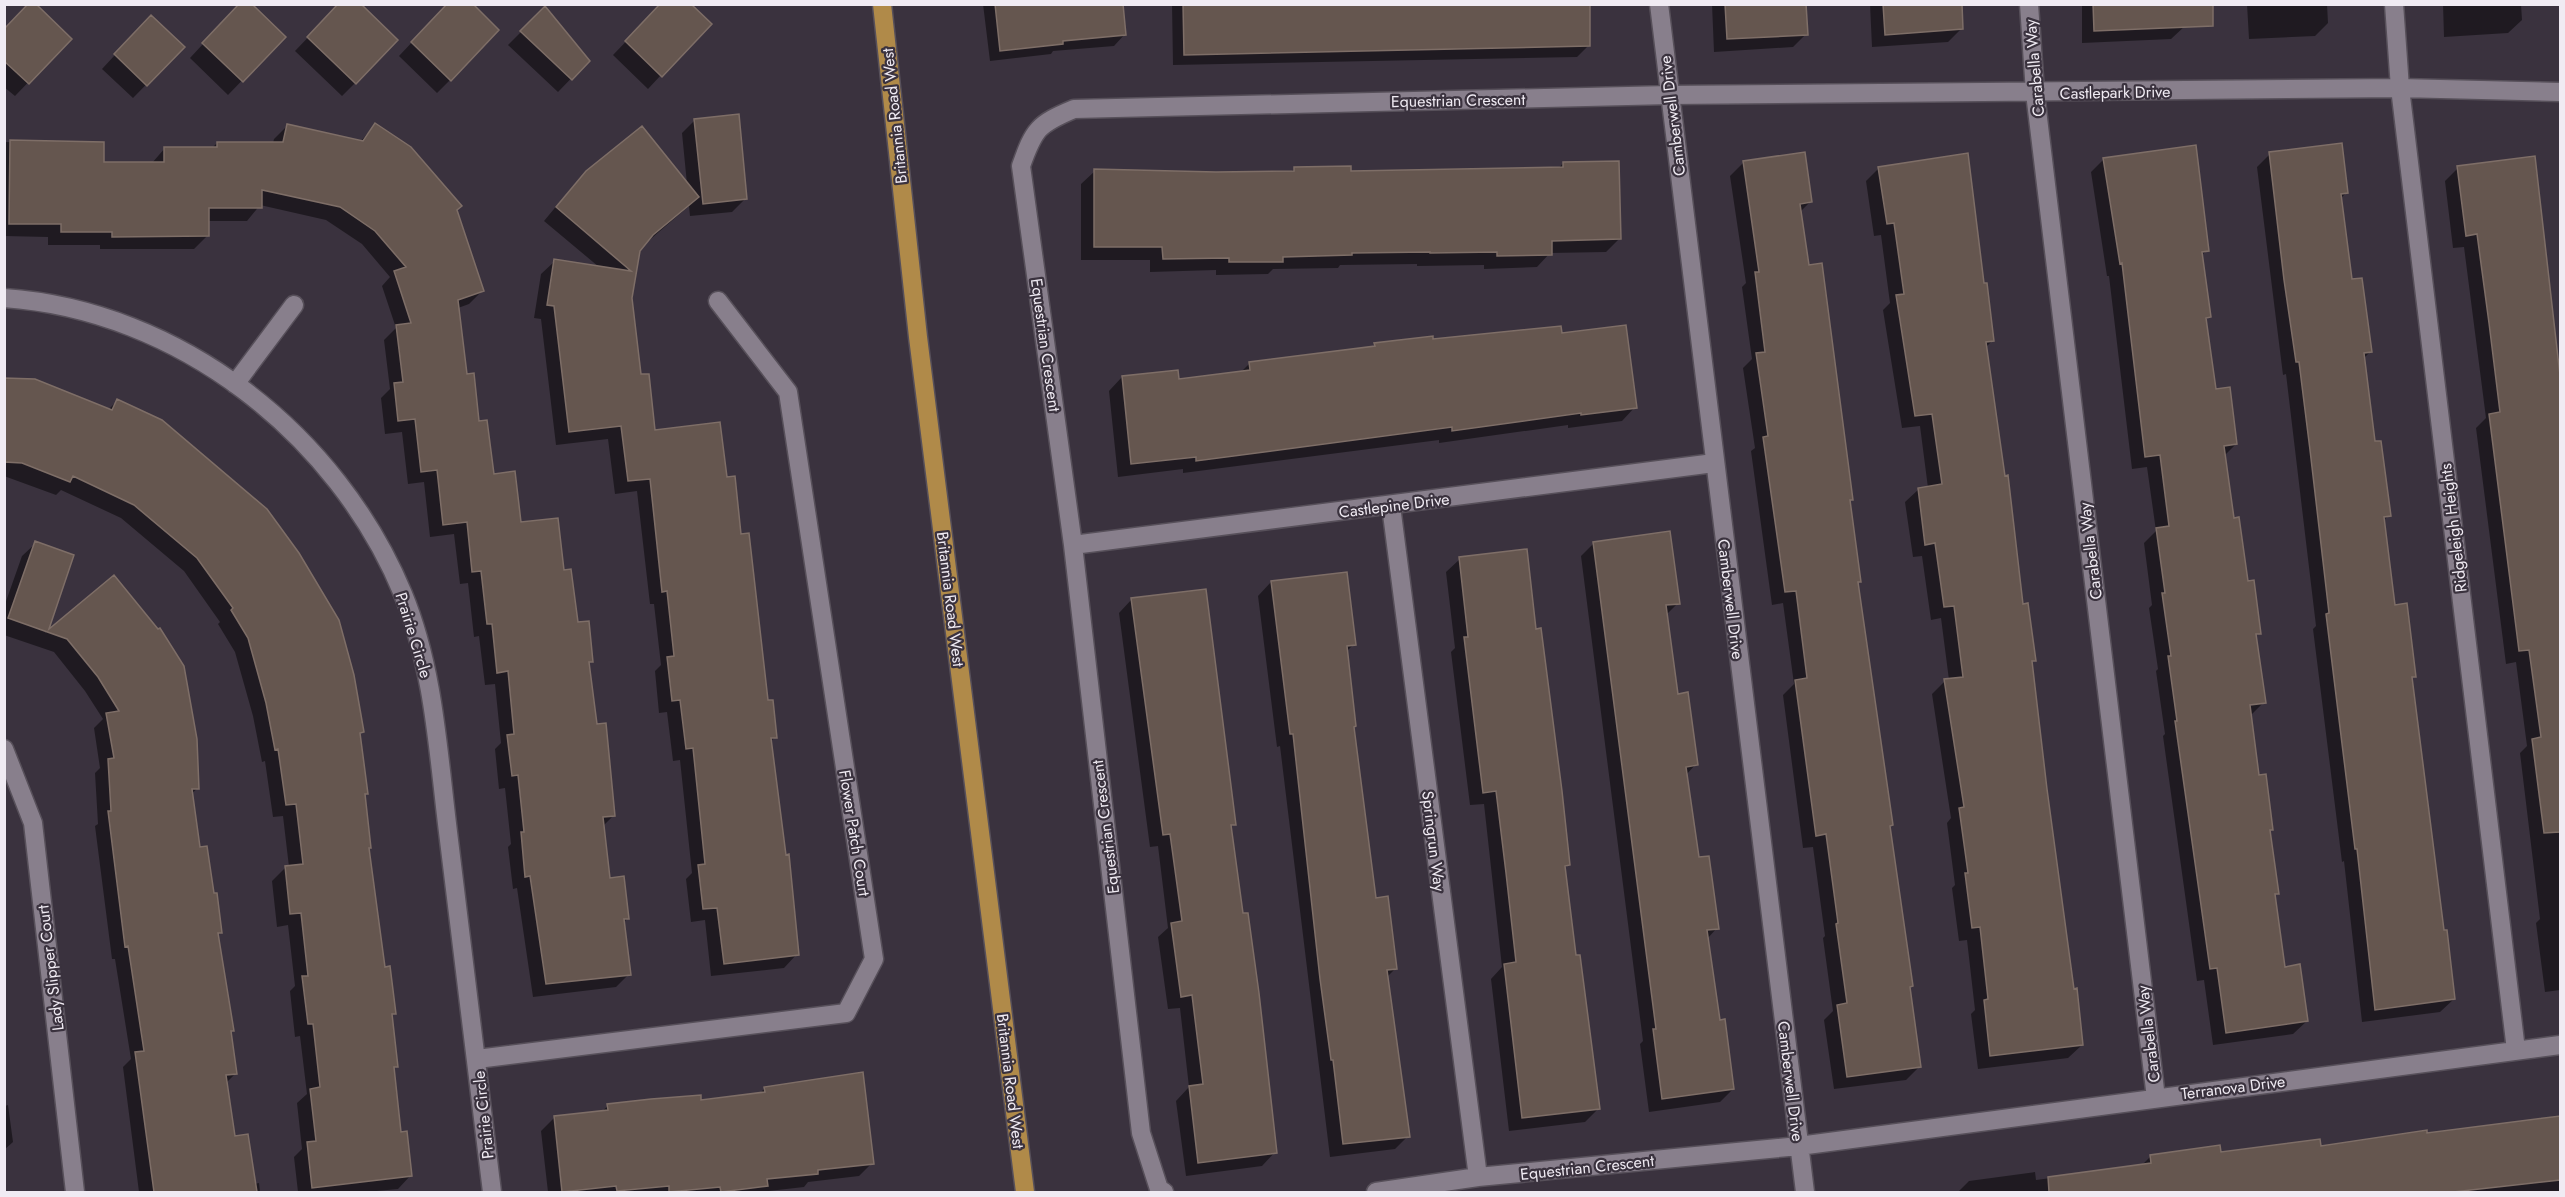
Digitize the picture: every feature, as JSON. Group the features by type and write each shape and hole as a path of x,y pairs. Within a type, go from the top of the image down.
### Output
{"main road":[{"name":"Britannia Road West","path":"882,4 918,337 1025,1192"}],"street":[{"name":"Camberwell Drive","path":"1659,4 1805,1192"},
{"name":"Carabella Way","path":"2029,4 2035,93 2156,1098"},
{"name":"Ridgeleigh Heights","path":"2394,4 2400,88 2516,1050"},
{"name":"Castlepark Drive","path":"1669,95 2400,88 2560,92"},
{"name":"Equestrian Crescent","path":"1164,1192 1158,1189 1141,1132 1073,545 1021,166 1031,138 1047,120 1074,109 1669,95"},
{"name":"Prairie Circle","path":"4,298 50,303 128,326 170,344 236,384 293,430 319,458 367,524 403,594 425,662 492,1192"},
{"name":"Flower Patch Court","path":"477,1059 846,1013 874,959 788,392 718,302"},
{"path":"236,384 294,305"},
{"name":"Castlepine Drive","path":"1073,545 1714,463"},
{"name":"Springrun Way","path":"1391,506 1478,1177"},
{"name":"Lady Slipper Court","path":"4,749 33,823 75,1192"},
{"name":"Terranova Drive","path":"1799,1146 2560,1045"},
{"name":"Equestrian Crescent","path":"1376,1192 1478,1177 1799,1146"}],"building":[{"path":"28,4 36,4 72,39 29,84 4,61 4,29"},
{"path":"239,4 252,4 286,37 243,82 202,43"},
{"path":"338,4 361,4 398,40 356,84 307,37"},
{"path":"447,4 473,4 499,30 451,81 411,42"},
{"path":"660,4 691,4 712,24 662,77 625,41"},
{"path":"995,4 1123,4 1126,35 1063,41 1063,44 1000,51"},
{"path":"1183,4 1590,4 1590,46 1184,55"},
{"path":"1725,4 1806,4 1808,35 1727,39"},
{"path":"1883,4 1962,4 1963,29 1885,35"},
{"path":"2093,4 2213,4 2213,26 2094,31"},
{"path":"545,6 590,61 572,80 520,31"},
{"path":"151,15 185,47 147,86 114,54"},
{"path":"739,114 747,199 703,204 694,119"},
{"path":"375,123 411,147 462,206 457,210 484,291 458,300 467,374 474,373 479,421 487,420 494,474 515,471 521,522 558,518 564,570 571,569 578,622 589,621 593,662 589,662 597,724 606,723 615,816 603,817 610,878 624,876 629,919 624,919 631,975 546,984 530,876 525,877 521,832 524,832 518,775 512,776 507,735 514,734 508,671 497,673 492,624 487,624 481,571 472,572 467,522 443,525 437,470 421,472 415,419 398,421 394,383 403,382 396,325 411,323 394,271 406,267 375,231 340,207 262,190 262,208 209,208 209,236 112,237 112,232 61,232 61,224 9,224 10,140 104,142 104,162 164,162 164,147 217,147 217,142 283,142 287,124 363,141"},
{"path":"642,126 699,197 653,235 640,251 632,298 641,374 649,374 655,430 720,422 727,477 735,476 741,534 749,533 768,700 773,700 777,738 771,738 786,855 789,854 799,955 724,964 717,908 703,909 698,865 705,864 693,748 686,749 680,700 672,701 667,657 674,656 667,591 662,592 650,479 628,481 621,426 569,432 554,306 547,305 554,259 631,271 556,207 586,171"},
{"path":"2342,143 2348,193 2341,194 2352,279 2362,278 2372,352 2364,353 2375,441 2381,441 2391,516 2384,517 2395,605 2407,603 2416,677 2412,677 2455,999 2375,1010 2357,849 2355,849 2326,614 2329,613 2310,450 2299,362 2296,362 2284,280 2269,152"},
{"path":"2196,145 2209,251 2202,252 2211,317 2206,318 2216,389 2230,387 2237,444 2224,446 2234,518 2239,517 2248,581 2254,580 2261,634 2256,634 2266,703 2250,705 2259,775 2266,774 2273,830 2270,830 2279,894 2275,894 2285,967 2300,964 2308,1021 2226,1033 2217,968 2210,969 2175,721 2177,721 2168,656 2171,656 2162,593 2165,593 2156,528 2169,526 2160,455 2145,457 2122,263 2120,264 2103,158"},
{"path":"1805,152 1812,202 1800,204 1809,265 1822,263 1853,500 1850,500 1861,582 1858,582 1893,825 1890,826 1913,986 1910,987 1921,1067 1847,1077 1837,1005 1847,1003 1836,924 1838,923 1826,834 1816,836 1795,680 1807,678 1796,591 1785,592 1763,437 1768,436 1756,353 1765,352 1755,272 1759,272 1743,161"},
{"path":"1968,153 1984,283 1987,283 1994,341 1986,342 2005,476 2008,475 2023,604 2028,603 2036,661 2032,661 2047,789 2074,989 2077,988 2083,1045 1990,1056 1984,1000 1988,999 1980,927 1972,928 1965,873 1968,873 1959,808 1964,807 1944,679 1963,677 1954,606 1944,607 1935,543 1925,545 1918,488 1942,484 1932,414 1915,416 1896,295 1904,294 1894,223 1887,224 1878,167"},
{"path":"2535,156 2560,375 2560,832 2544,833 2532,739 2541,737 2529,650 2519,651 2489,414 2500,412 2489,323 2477,234 2466,236 2457,166"},
{"path":"1619,161 1621,239 1552,241 1552,255 1497,256 1497,252 1352,253 1352,255 1283,257 1283,262 1229,262 1229,258 1163,259 1162,247 1094,247 1094,169 1216,172 1294,171 1294,167 1351,166 1351,171 1563,167 1563,162"},
{"path":"1626,325 1637,408 1581,415 1581,413 1452,431 1452,427 1196,461 1196,457 1131,464 1122,376 1178,370 1179,379 1250,370 1249,362 1375,346 1374,343 1561,326 1562,333"},
{"path":"4,378 35,379 112,410 117,399 162,420 267,509 299,553 339,620 354,675 364,732 360,733 368,794 365,794 371,848 369,848 385,967 390,966 396,1014 392,1014 398,1067 394,1067 401,1132 407,1131 412,1176 312,1188 307,1142 316,1141 310,1089 320,1087 313,1024 308,1024 302,976 308,976 301,913 290,914 285,866 303,864 296,804 286,805 278,749 275,750 266,703 248,638 231,610 233,608 197,558 134,505 73,476 70,482 22,463 4,462"},
{"path":"1670,531 1680,604 1666,605 1678,694 1688,692 1698,765 1686,767 1699,857 1709,856 1719,929 1707,930 1720,1020 1725,1019 1734,1089 1662,1099 1653,1029 1656,1029 1593,542"},
{"path":"35,541 74,555 49,629 114,575 158,629 160,628 184,666 197,739 199,789 192,789 200,847 207,846 214,893 217,893 222,933 218,933 234,1031 231,1031 237,1074 226,1075 235,1136 248,1134 257,1192 154,1192 135,1052 144,1051 128,946 125,947 108,811 111,811 108,759 114,758 106,713 119,711 98,677 67,639 8,618"},
{"path":"1527,549 1536,629 1541,628 1562,791 1570,865 1565,866 1576,955 1580,955 1600,1109 1522,1118 1504,964 1516,962 1496,791 1483,793 1464,637 1468,637 1459,557"},
{"path":"1347,572 1356,645 1347,646 1356,726 1354,727 1376,898 1388,896 1397,969 1387,970 1410,1137 1343,1144 1320,979 1293,734 1290,734 1271,581"},
{"path":"1206,589 1236,825 1231,825 1243,913 1248,913 1277,1153 1198,1163 1189,1086 1203,1084 1192,995 1181,997 1171,923 1182,921 1170,834 1163,835 1131,598"},
{"path":"863,1072 874,1164 818,1170 818,1174 767,1179 768,1186 721,1192 720,1187 669,1192 669,1186 617,1191 616,1186 562,1192 554,1116 608,1110 607,1104 701,1095 701,1100 765,1092 764,1087"},
{"path":"2560,1116 2560,1180 2453,1192 2049,1192 2048,1177 2151,1163 2150,1155 2220,1145 2221,1152 2320,1139 2321,1146 2427,1130 2427,1133"}]}
